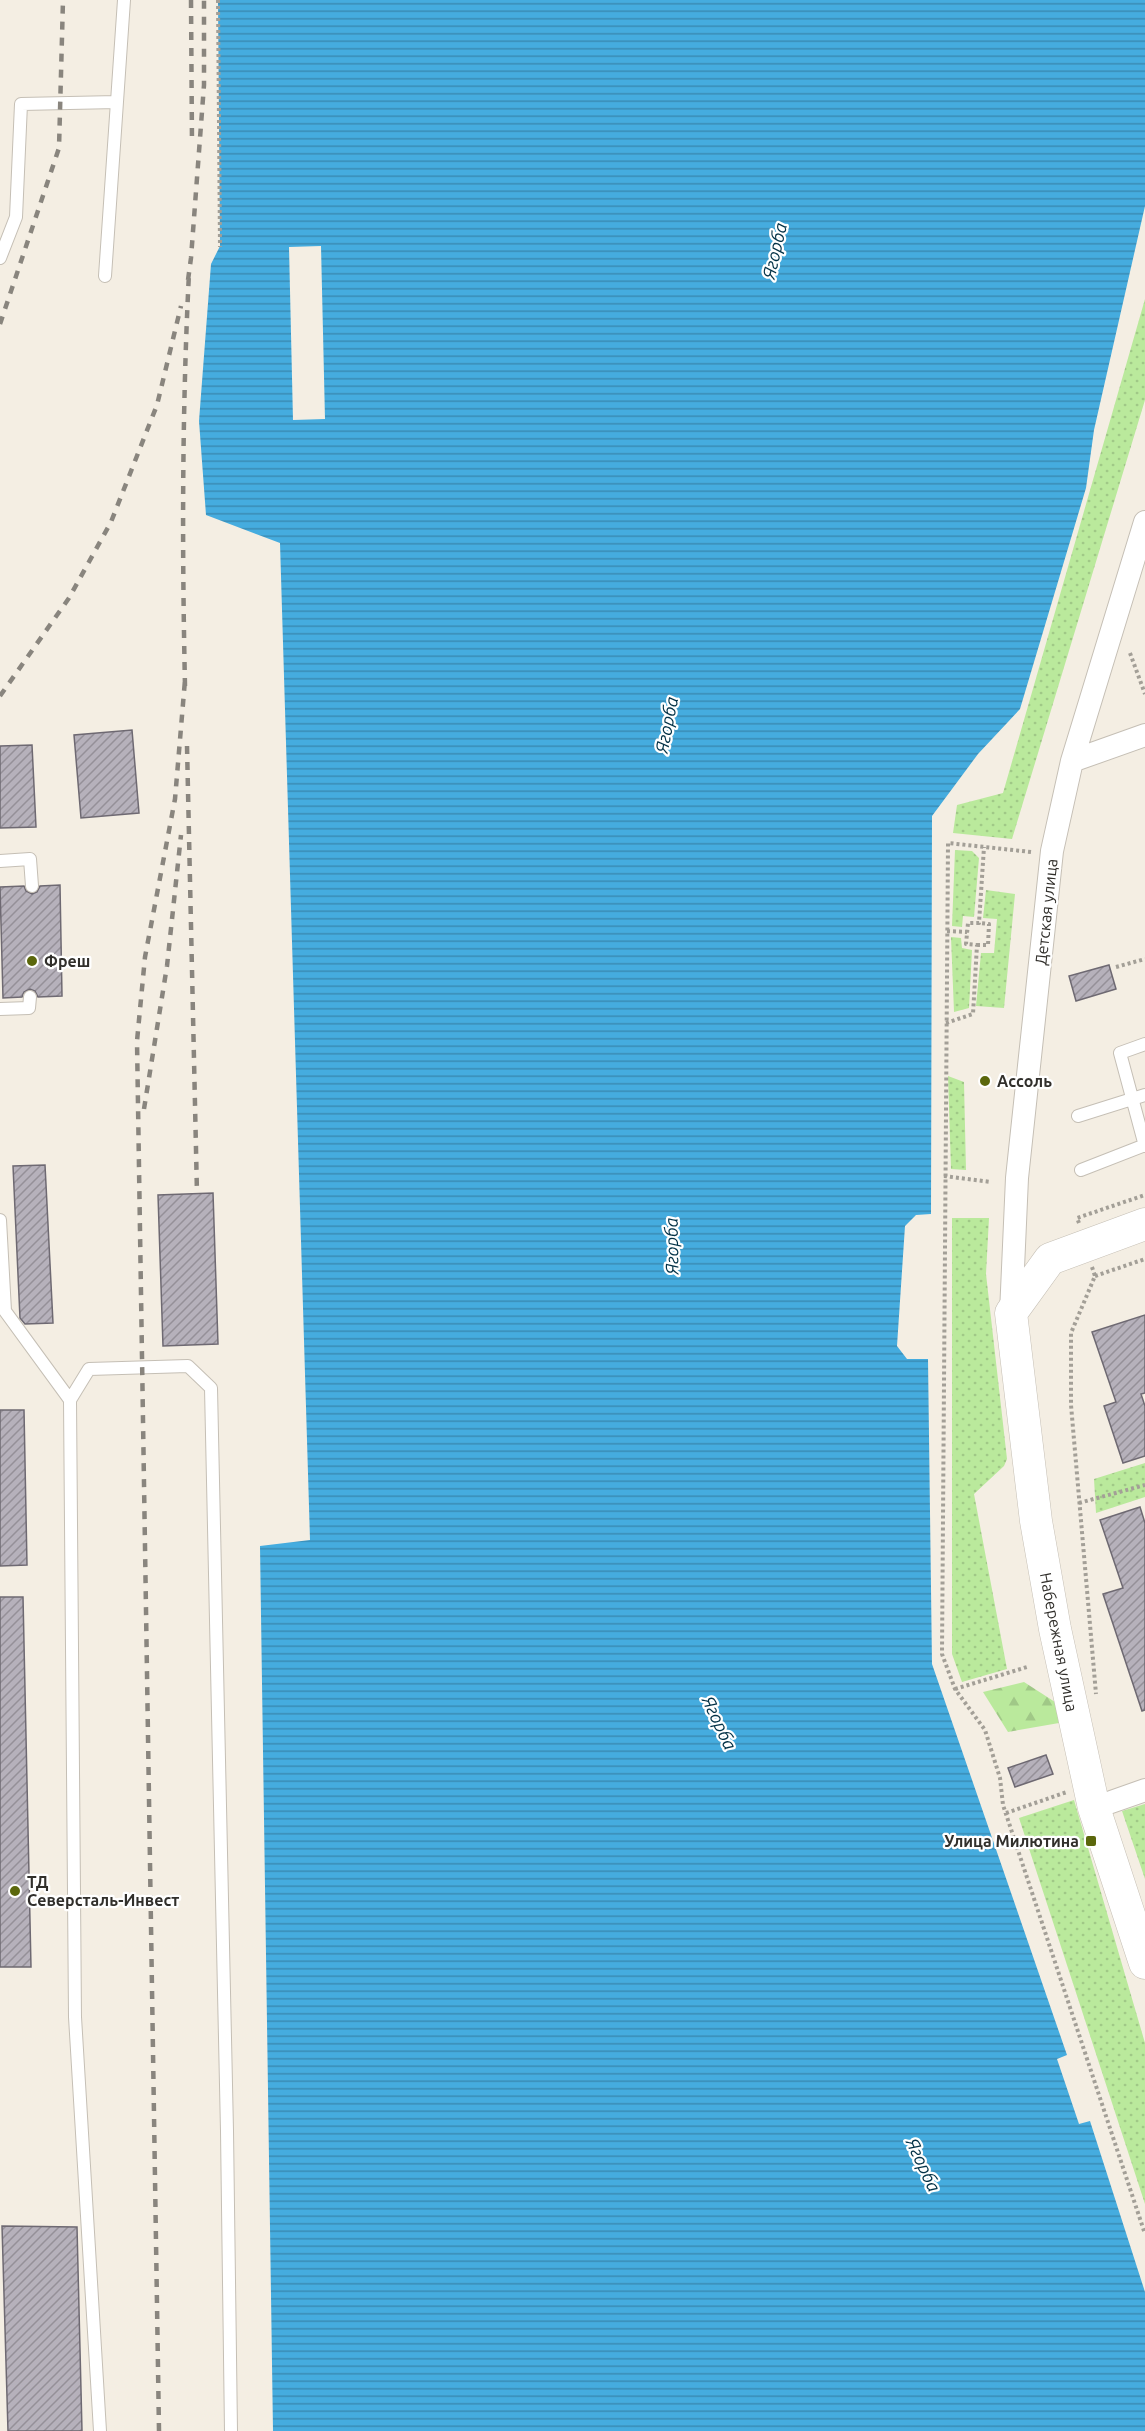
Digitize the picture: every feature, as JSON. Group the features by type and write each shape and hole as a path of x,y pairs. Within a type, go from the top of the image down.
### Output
{"main road":[{"path":"1011,1313 1050,1259 1145,1224"},
{"name":"Набережная улица","path":"1011,1313 1036,1521 1055,1629 1094,1808 1145,1963"}],"street":[{"name":"Детская улица","path":"1011,1313 1017,1178 1052,851 1072,761 1145,522"},
{"path":"1072,761 1145,735"},
{"path":"1094,1808 1145,1790"}],"lane":[{"path":"105,276 124,0"},
{"path":"0,258 16,217 21,104 117,102"},
{"path":"0,861 30,859 32,886"},
{"path":"0,1009 29,1008 30,997"},
{"path":"1081,1170 1145,1145 1120,1053 1145,1044"},
{"path":"1078,1116 1145,1095"},
{"path":"0,1220 5,1311 70,1400"},
{"path":"100,2431 75,2017 70,1400 89,1369 188,1366 211,1388 227,2119 231,2431"}],"path":[{"path":"218,0 220,246"},
{"path":"1130,653 1145,694"},
{"path":"1031,852 948,843 942,1654 955,1689 985,1730 1000,1778 1003,1805 1145,2234"},
{"path":"979,923 984,847"},
{"path":"968,923 979,923 989,924 988,945 966,944 968,923"},
{"path":"947,931 967,932"},
{"path":"946,1023 973,1014 977,945"},
{"path":"1116,968 1145,959"},
{"path":"944,1176 991,1182"},
{"path":"1095,1276 1145,1259"},
{"path":"1071,1333 1071,1405 1097,1697"},
{"path":"1079,1503 1145,1485"},
{"path":"955,1689 1027,1667"},
{"path":"1006,1813 1056,1796"}],"green space":[{"path":"1145,299 1145,400 1012,839 953,833 957,805 1003,793"},
{"path":"955,850 972,851 979,858 974,917 963,916 962,927 952,926"},
{"path":"986,890 1015,894 1004,1008 976,1006 981,953 994,953 997,919 983,918"},
{"path":"951,937 961,938 962,948 972,950 969,1008 954,1012"},
{"path":"948,1076 964,1082 966,1170 951,1169"},
{"path":"952,1218 989,1218 986,1274 1007,1459 1004,1466 974,1494 1007,1669 962,1682 952,1654"},
{"path":"1145,1463 1145,1497 1096,1513 1094,1479"},
{"path":"1024,1682 1055,1702 1059,1723 1008,1732 983,1692"},
{"path":"1074,1800 1145,2043 1145,2204 1019,1818"},
{"path":"1145,1804 1145,1879 1122,1811"}],"water":[{"name":"Ягорба","path":"218,0 1145,0 1145,206 1094,430 1086,488 1020,709 978,754 932,816 931,1214 916,1215 905,1226 897,1346 907,1359 928,1359 932,1664 1067,2055 1057,2059 1079,2124 1090,2121 1145,2292 1145,2431 273,2431 260,1546 310,1540 280,543 206,515 199,421 211,264 220,246"}],"pier":[{"path":"321,246 325,419 293,420 289,247"}],"building":[{"path":"132,730 139,813 81,818 74,735"},
{"path":"32,745 36,827 0,828 0,746"},
{"name":"Фреш","path":"60,885 62,996 38,997 35,991 30,989 24,992 22,997 3,998 0,887 24,886 26,891 32,894 37,892 40,886"},
{"path":"1109,965 1116,989 1076,1001 1069,976"},
{"path":"45,1165 53,1323 25,1324 20,1318 13,1166"},
{"path":"213,1193 218,1344 163,1346 158,1195"},
{"path":"1145,1315 1145,1393 1141,1394 1145,1406 1145,1456 1123,1463 1104,1406 1116,1402 1092,1332"},
{"path":"0,1410 24,1410 27,1565 0,1566"},
{"path":"1140,1507 1145,1523 1145,1710 1142,1711 1103,1594 1123,1588 1100,1520"},
{"path":"0,1597 23,1597 31,1967 0,1967"},
{"path":"1046,1755 1053,1774 1015,1787 1008,1768"},
{"path":"2,2226 77,2227 82,2431 8,2431"}],"railway":[{"path":"0,324 59,148 63,0"},
{"path":"191,0 192,144"},
{"path":"188,280 204,85 204,0"},
{"path":"185,686 183,479 189,273"},
{"path":"0,696 69,598 111,522 157,405 181,306"},
{"path":"159,2431 137,1041 145,957 175,799 185,680"},
{"path":"187,746 197,1194"},
{"path":"144,1109 167,966 181,835"}],"place":[{"name":"Фреш","path":"32,961"},
{"name":"Ассоль","path":"985,1081"},
{"name":"Улица Милютина","path":"1091,1841"},
{"name":"ТД Северсталь-Инвест","path":"15,1891"}]}
